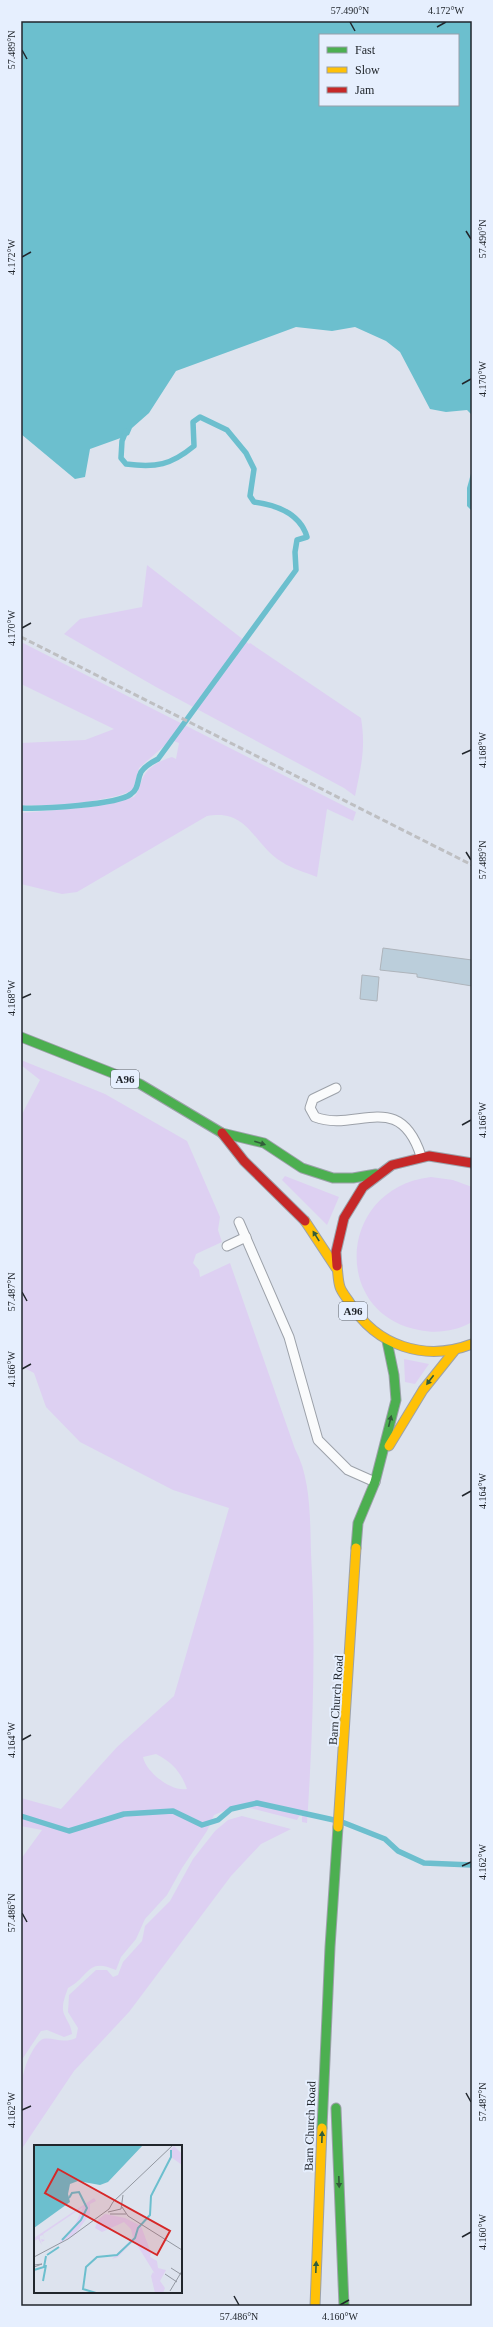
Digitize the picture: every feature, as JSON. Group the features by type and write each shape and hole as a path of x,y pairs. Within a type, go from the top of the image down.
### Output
{"main road":[{"name":"A96","path":"21,1037 140,1084 222,1133 264,1143 294,1164 326,1177 353,1178 376,1174"},
{"name":"A96","path":"222,1133 244,1161 296,1210 313,1231 336,1269 342,1289 351,1307 367,1326 387,1340 413,1350 427,1352 455,1350 472,1344"},
{"name":"A96","path":"336,1269 337,1233 345,1210 358,1190 376,1174 390,1165 421,1156 447,1156 472,1163"},
{"name":"Barn Church Road","path":"315,2306 330,1947 358,1523 375,1482 396,1400 394,1375 387,1340"},
{"path":"381,1459 409,1417 423,1390 455,1350"},
{"name":"Barn Church Road","path":"330,1947 334,2067"},
{"name":"Barn Church Road","path":"336,2099 344,2306"}],"lane":[{"path":"336,1088 313,1099 310,1108 314,1117 323,1120 366,1116 389,1119 408,1128 416,1140 421,1156"},
{"path":"239,1222 289,1337 309,1403 314,1433 318,1440 348,1470 375,1482"},
{"path":"227,1246 246,1238"}],"shaded area":[{"path":"147,565 249,644 250,643 361,718 363,748 355,796 344,788 156,687 64,634 80,619 142,607"},
{"path":"21,642 356,812 353,821 327,809 317,877 294,869 282,862 272,855 242,823 232,817 221,815 207,816 77,892 62,894 21,884 21,813 92,807 134,797 143,777 150,768 168,758 172,757 176,759 179,743 171,740 139,768 133,790 94,801 47,805 21,805 21,743 85,740 114,729 21,684"},
{"path":"21,1060 105,1094 187,1141 220,1217 218,1230 222,1242 196,1254 193,1263 199,1270 200,1277 230,1263 304,1473 310,1513 314,1654 311,1756 307,1823 302,1822 302,1811 297,1820 238,1805 214,1815 207,1831 182,1868 167,1895 145,1919 136,1939 121,1957 116,1970 107,1967 94,1967 68,1988 63,2009 72,2034 64,2037 47,2030 41,2031 21,2061 21,1859 42,1830 21,1826 21,1798 61,1809 117,1747 174,1696 229,1508 173,1490 80,1442 46,1407 34,1373 21,1366 21,1116 40,1080 21,1065","holes":["156,1754 162,1757 179,1773 187,1789 174,1787 160,1780 149,1769 143,1757"]},
{"path":"285,1176 339,1197 327,1225 282,1180"},
{"path":"431,1177 453,1180 472,1187 472,1322 460,1328 439,1332 419,1330 390,1319 371,1301 359,1277 357,1252 363,1226 377,1203 400,1186"},
{"path":"404,1359 429,1364 415,1384 405,1382"},
{"path":"242,1816 291,1829 261,1844 231,1876 129,2012 74,2071 21,2150 20,2098 21,2086 27,2061 41,2040 48,2039 66,2041 76,2038 78,2028 68,2012 69,1995 96,1970 107,1970 113,1977 118,1975 123,1962 142,1941 145,1926 170,1901 193,1859 215,1831 228,1820"}],"water":[{"path":"21,21 472,21 472,415 467,410 446,412 430,409 400,352 386,341 355,327 332,331 296,327 176,371 149,413 132,428 129,435 90,449 85,477 75,479 21,434"},
{"path":"472,470 472,511 467,506 467,488"}],"building":[{"path":"383,948 472,960 472,986 417,977 417,974 380,970"},
{"path":"362,975 379,977 377,1001 360,999"}],"waterway":[{"path":"21,808 45,808 95,804 123,798 134,792 141,772 158,759 296,570 295,552 297,540 307,537 304,529 293,516 271,505 254,502 250,496 254,469 246,453 227,430 200,417 193,422 194,446 178,457 163,464 146,466 126,464 121,458 122,441 126,431"},
{"path":"21,1816 69,1831 124,1814 173,1811 202,1825 218,1820 231,1809 257,1803 334,1820"},
{"path":"342,1822 385,1839 398,1851 424,1863 472,1865"}],"railway":[{"path":"21,637 472,865"}],"traffic: fast":[{"path":"21,1037 140,1084 222,1133 264,1143 302,1168 333,1178 353,1178 376,1174"},
{"path":"356,1548 358,1523 375,1482 396,1400 394,1375 387,1341"},
{"path":"322,2128 330,1947 338,1827"},
{"path":"336,2108 344,2306"}],"traffic: slow":[{"path":"305,1221 336,1268"},
{"path":"337,1266 339,1285 343,1293 361,1318 373,1330 388,1340 403,1346 420,1350 437,1351 454,1349 472,1344"},
{"path":"389,1446 423,1390 455,1350"},
{"path":"338,1827 356,1548"},
{"path":"315,2306 322,2128"}],"traffic: jam":[{"path":"222,1133 244,1161 305,1221"},
{"path":"337,1266 336,1252 344,1218 363,1187 392,1165 429,1156 472,1163"}]}
